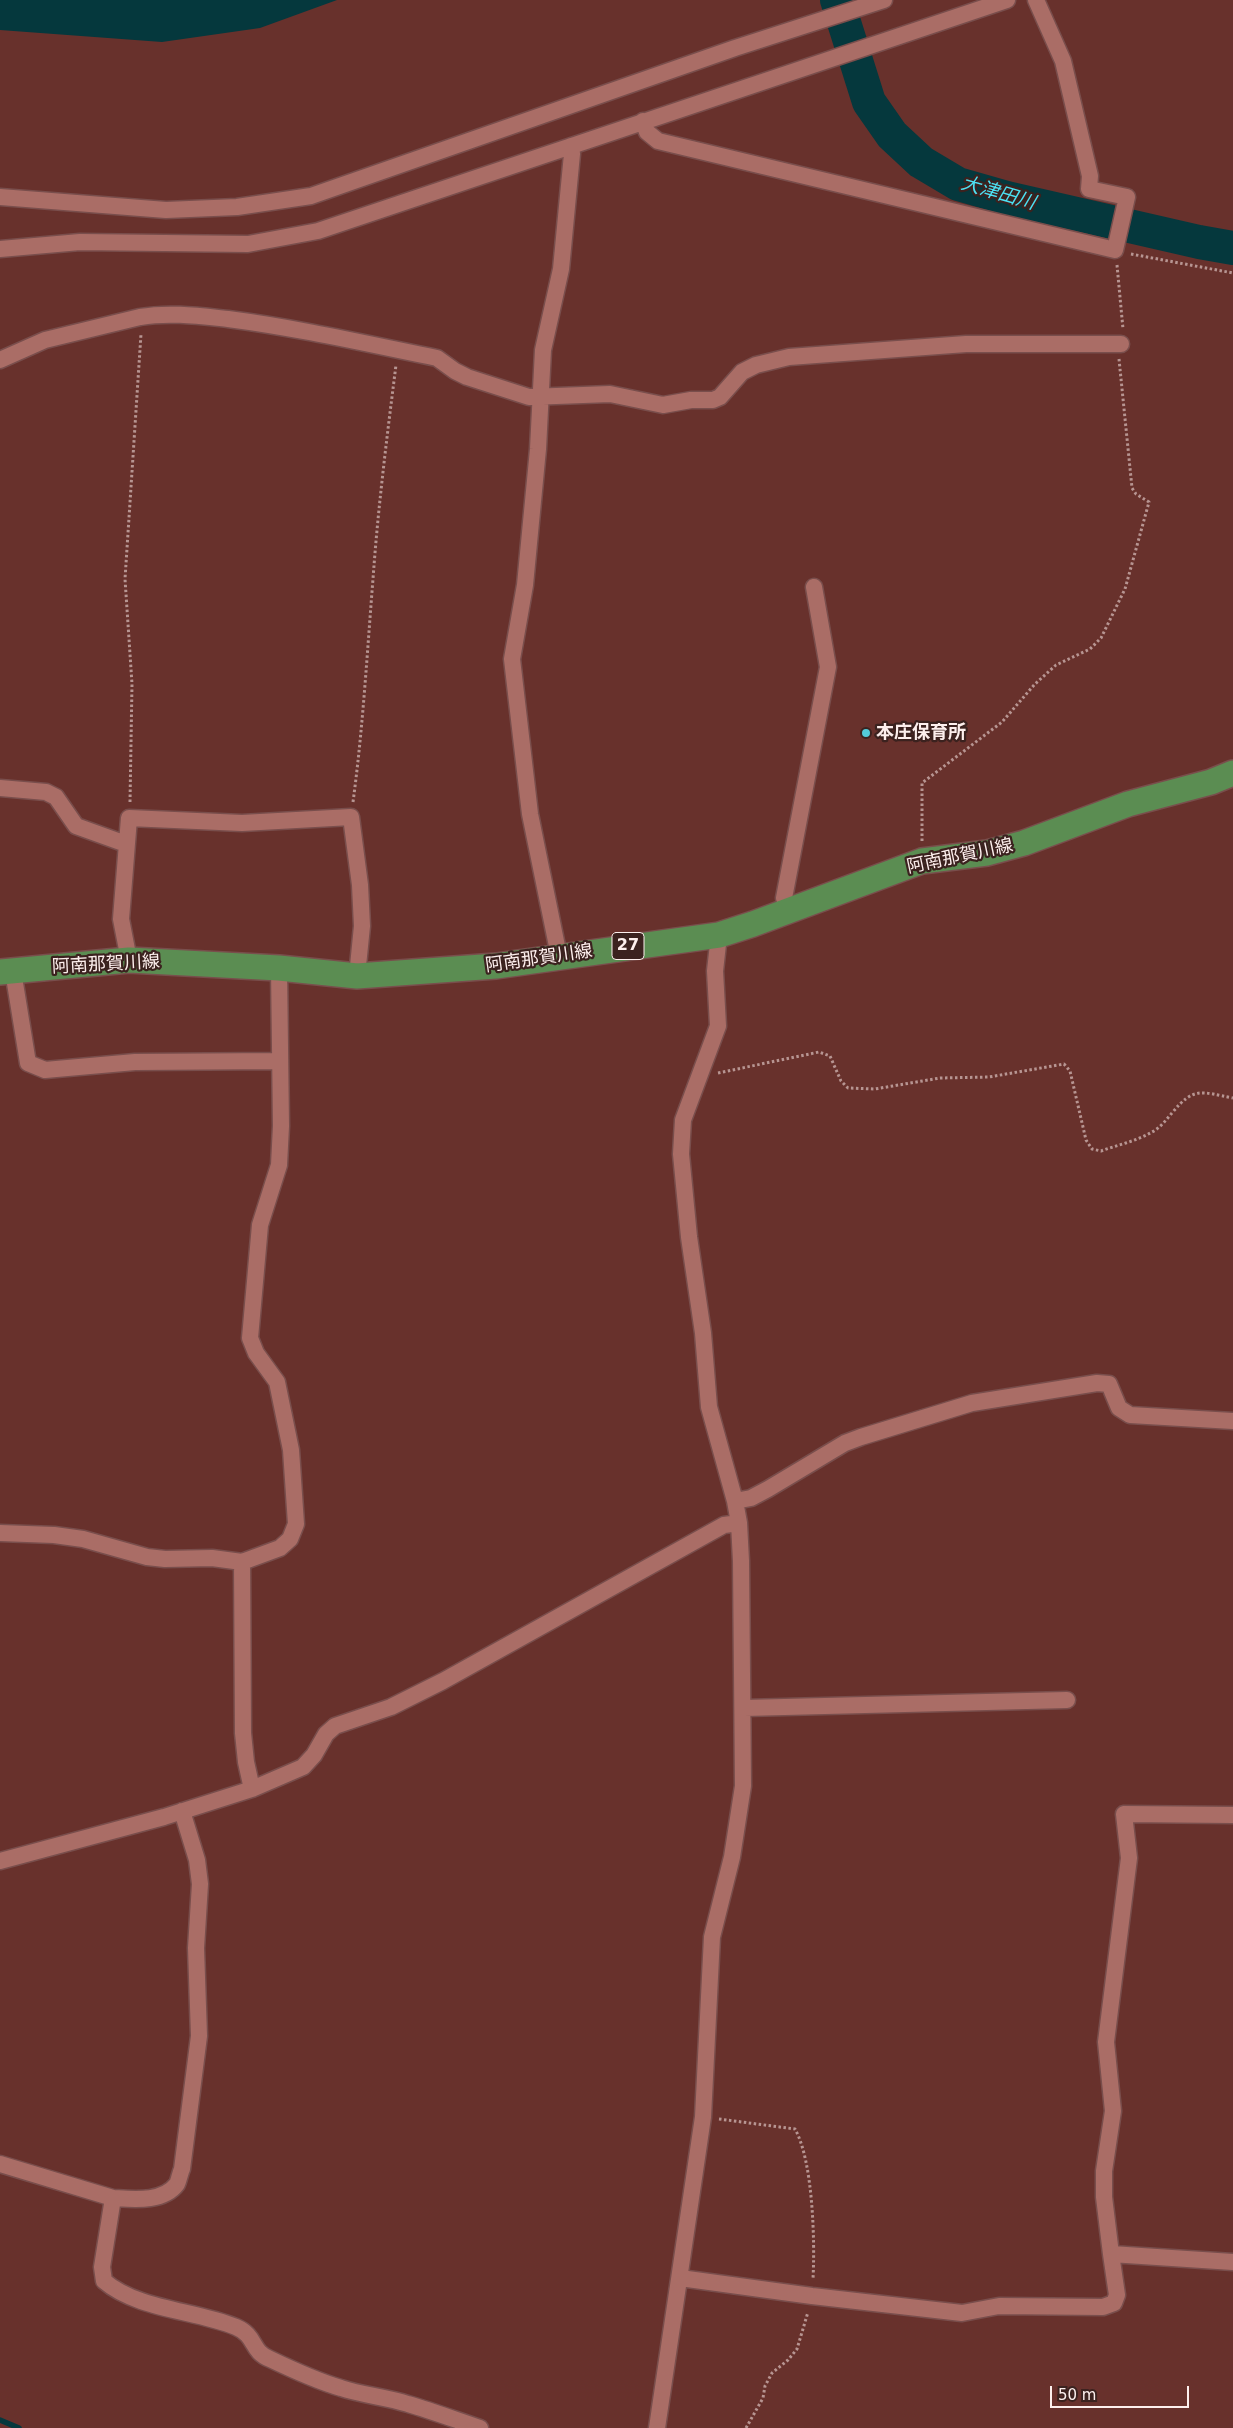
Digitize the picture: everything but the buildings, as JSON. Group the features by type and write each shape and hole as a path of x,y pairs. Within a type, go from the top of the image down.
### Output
{"main road":[{"name":"阿南那賀川線","path":"7,972 129,960 279,968 357,976 496,966 720,934 922,861 986,853 1024,843 1128,804 1211,782 1233,773"}],"street":[{"path":"0,197 166,210 237,206 311,196 735,48 884,0"},
{"path":"0,249 80,242 256,242 318,231 1007,0"},
{"path":"643,121 647,132 658,141 1116,246 1127,198 1089,189 1090,176 1063,61 1036,0"},
{"path":"559,956 530,814 512,676 512,659 525,585 541,396 543,350 561,269 572,154 570,146"},
{"path":"0,360 45,340 140,317 156,314 194,315 262,324 438,358 454,371 528,397 610,394 663,405 691,400 712,400 720,396 742,372 756,365 789,357 966,344 1121,344"},
{"path":"789,910 784,898 828,667 814,587"},
{"path":"0,788 46,792 56,797 76,826 126,844"},
{"path":"129,960 121,919 129,818 242,823 351,817 360,885 362,926 357,976"},
{"path":"657,2428 703,2116 712,1937 732,1857 743,1786 742,1561 739,1523 735,1501 709,1407 703,1334 689,1237 681,1154 683,1120 718,1026 715,971 720,934"},
{"path":"0,1533 63,1536 147,1557 212,1558 242,1562 280,1548 290,1539 296,1524 290,1450 277,1382 256,1353 250,1338 260,1225 279,1165 281,1126 279,968"},
{"path":"7,972 28,1063 45,1070 135,1062 279,1061"},
{"path":"735,1501 751,1498 768,1490 845,1443 935,1413 993,1399 1097,1383 1109,1384 1120,1408 1130,1415 1233,1421"},
{"path":"0,1861 182,1811 252,1789 303,1767 314,1755 326,1734 335,1726 390,1707 443,1681 724,1525 739,1523"},
{"path":"242,1562 243,1733 246,1762 252,1789"},
{"path":"744,1708 1067,1700"},
{"path":"0,2164 113,2198 144,2199 162,2194 176,2184 182,2169 199,2036 196,1948 200,1884 197,1860 182,1811"},
{"path":"680,2278 812,2296 962,2313 1000,2306 1103,2307 1114,2303 1117,2296 1104,2197 1104,2171 1112,2111 1106,2042 1129,1858 1124,1814 1233,1815"},
{"path":"113,2198 102,2267 104,2281 115,2290 236,2327 250,2334 255,2348 264,2357 310,2377 342,2389 407,2403 480,2428"},
{"path":"1111,2254 1233,2262"}],"path":[{"path":"922,861 922,782 1002,722 1035,684 1056,665 1090,648 1100,638 1125,589 1149,502 1136,494 1132,488 1119,360 1123,340 1123,326 1116,246 1161,261 1233,273"},
{"path":"129,818 132,684 125,579 142,324 140,317"},
{"path":"351,817 367,681 383,470 398,350"},
{"path":"700,1074 710,1075 819,1052 830,1056 840,1081 848,1088 875,1089 940,1078 990,1077 1064,1064 1070,1071 1086,1140 1092,1149 1101,1151 1152,1133 1191,1094 1204,1092 1233,1098"},
{"path":"703,2116 795,2129 806,2159 812,2221 814,2269 812,2296 796,2349 788,2360 772,2373 765,2386 763,2398 746,2428"}],"water":[{"path":"0,0 337,0 260,28 162,42 0,30"}],"waterway":[{"name":"大津田川","path":"837,0 869,102 892,135 921,162 958,184 1007,198 1233,248"},
{"path":"0,2420 19,2428"}],"place":[{"name":"本庄保育所","path":"866,733"}]}
